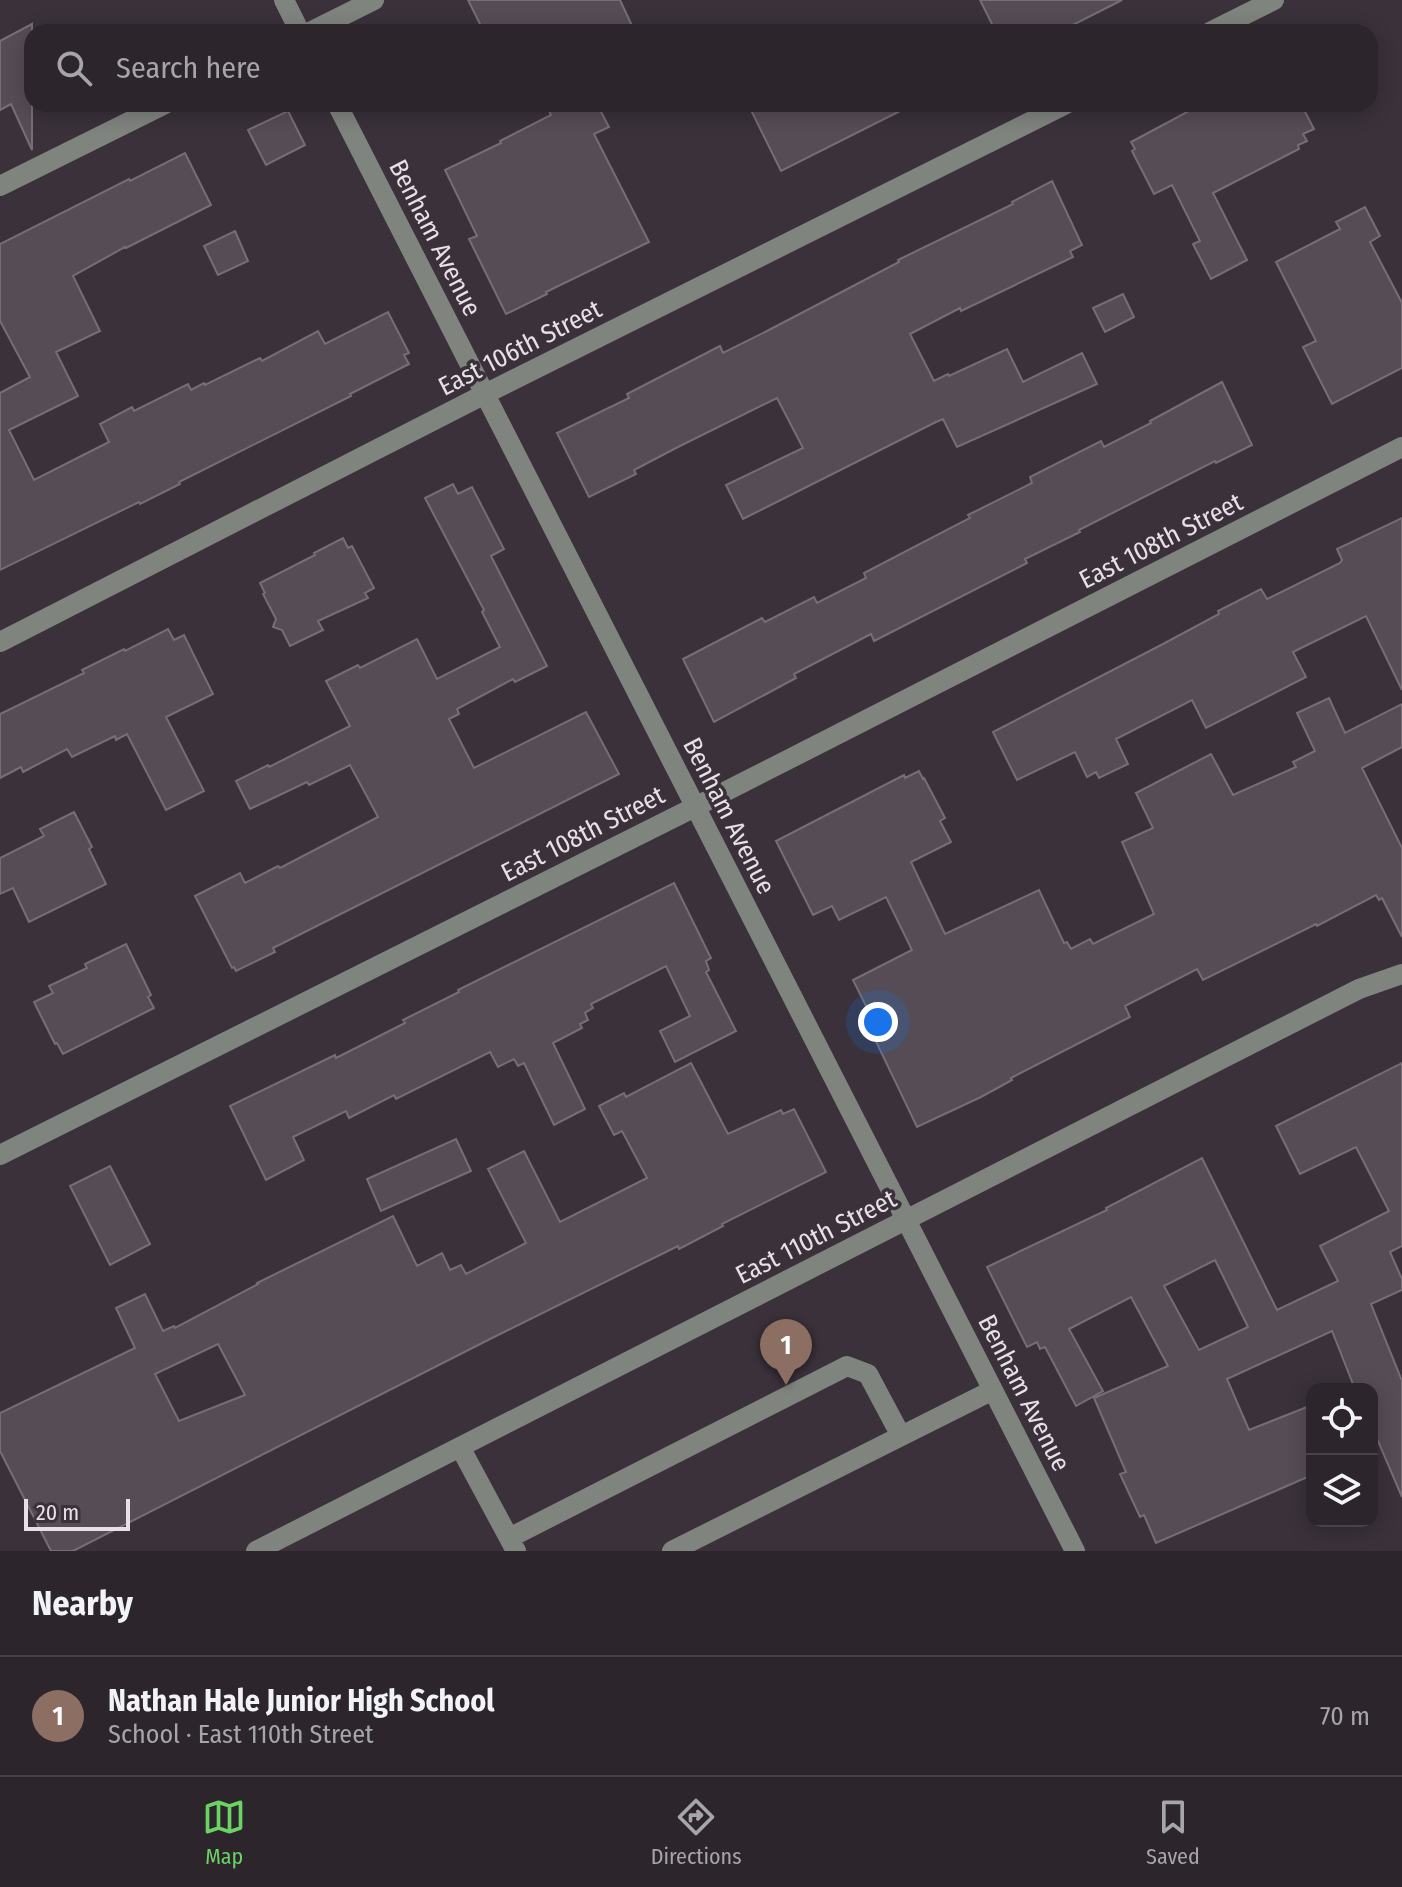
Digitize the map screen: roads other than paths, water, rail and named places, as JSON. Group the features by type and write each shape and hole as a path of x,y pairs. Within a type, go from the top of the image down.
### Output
{"street":[{"path":"284,0 296,24"},
{"path":"326,24 374,0"},
{"path":"1226,24 1274,0"},
{"path":"0,186 149,112"},
{"name":"Benham Avenue","path":"341,112 1075,1551"},
{"name":"East 106th Street","path":"0,642 485,394 1050,112"},
{"name":"East 108th Street","path":"0,1155 695,807 1402,447"},
{"name":"East 110th Street","path":"256,1551 1359,989 1402,974"},
{"path":"460,1447 512,1544 847,1366 868,1374 901,1436"},
{"path":"672,1551 993,1390"}],"place":[{"name":"Nathan Hale Junior High School","path":"786,1385"}]}
